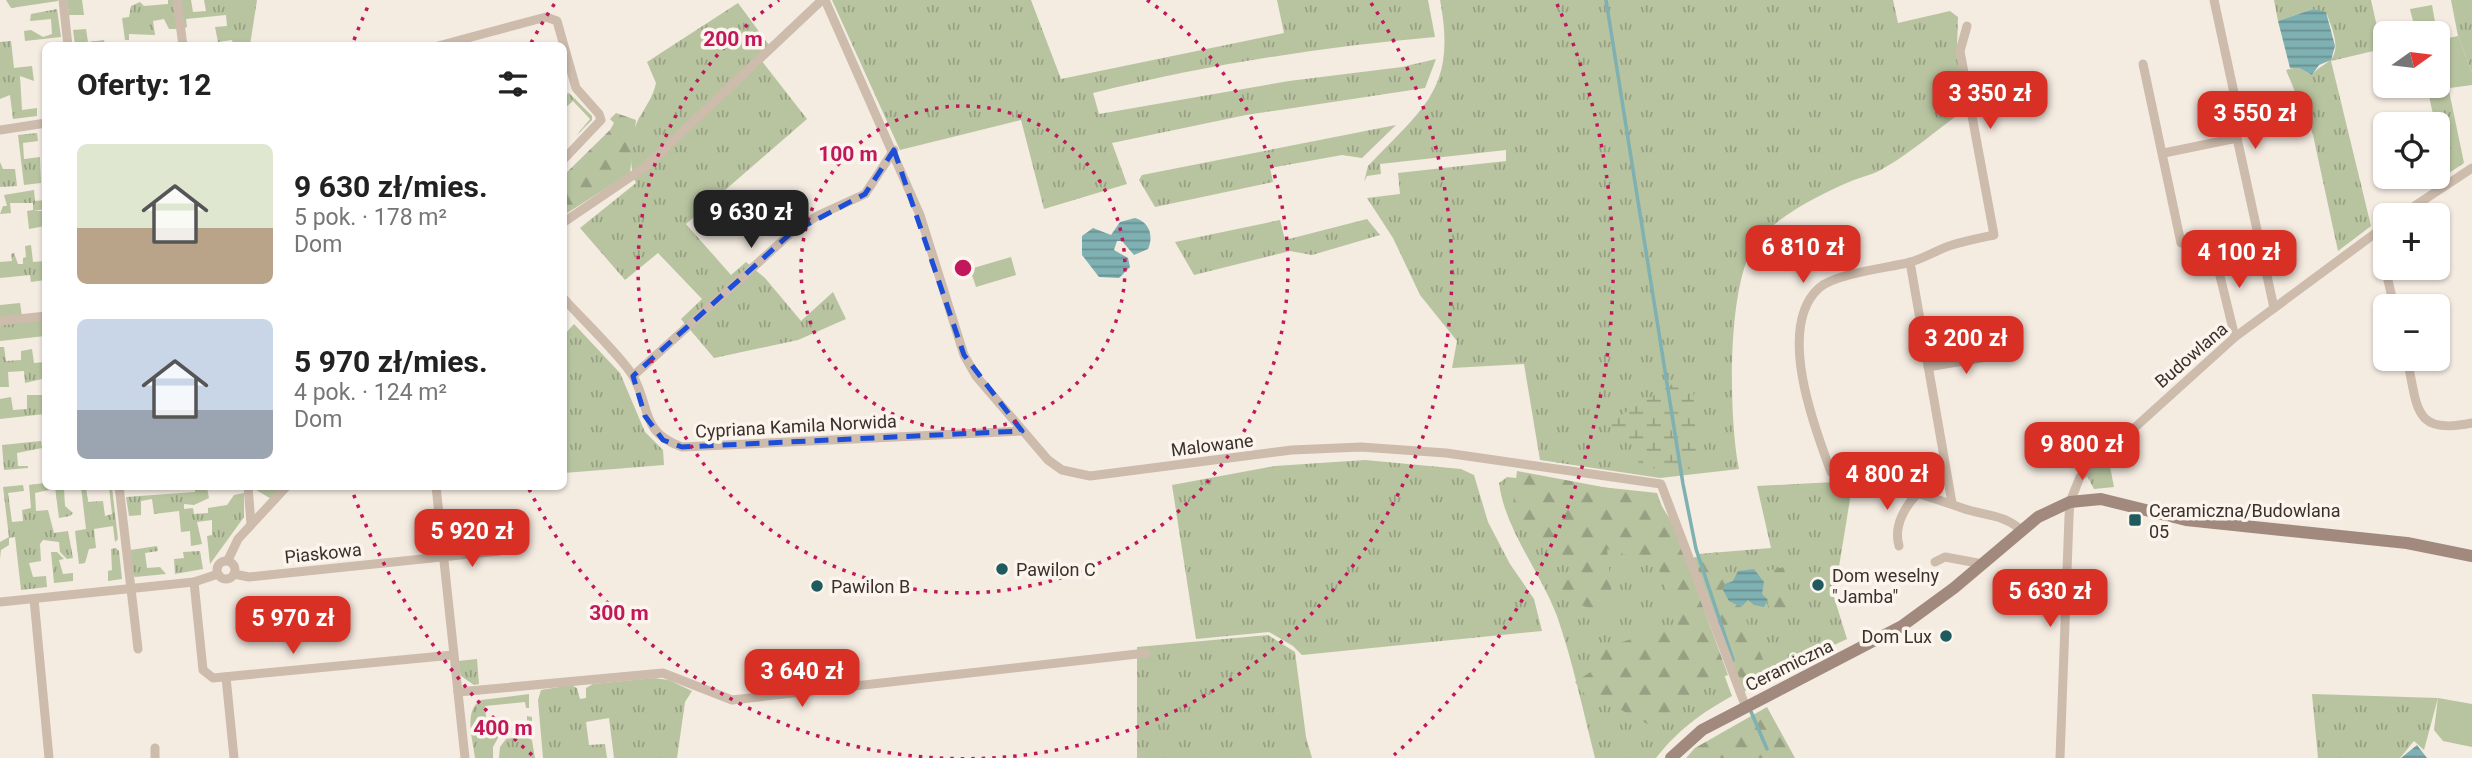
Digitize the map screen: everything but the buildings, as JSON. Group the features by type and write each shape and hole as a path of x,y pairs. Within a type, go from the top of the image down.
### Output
{"street":[{"path":"64,0 68,42"},
{"path":"177,0 182,42"},
{"path":"567,220 646,167 824,0"},
{"name":"Malowane","path":"824,0 894,150 932,247 964,355 976,376 1048,460 1062,470 1082,476 1302,449 1361,447 1446,453 1661,484 1748,704"},
{"path":"2214,0 2234,93 2237,138 2274,308"},
{"path":"453,42 546,18 557,21 563,42"},
{"path":"1967,26 1960,51 1994,235 1951,245 1910,262 1864,271 1820,286 1808,303 1800,325 1802,381 1814,426 1831,472 1919,492 2011,521 2022,531"},
{"path":"567,56 576,88 599,114 601,120 567,156"},
{"path":"2143,64 2164,153 2180,243"},
{"path":"0,130 42,124"},
{"path":"2164,153 2237,138"},
{"path":"633,376 791,233 817,216 865,194 894,150"},
{"path":"2419,203 2472,168"},
{"name":"Budowlana","path":"2070,502 2080,477 2235,337 2373,236"},
{"path":"2219,247 2220,276 2235,337"},
{"path":"1910,262 1952,503"},
{"name":"Cypriana Kamila Norwida","path":"567,302 633,376 645,416 663,440 682,447 1022,431"},
{"path":"0,321 42,316"},
{"path":"1928,367 1998,355"},
{"path":"2410,371 2419,413 2429,423 2446,428 2472,423"},
{"path":"119,490 138,649"},
{"path":"248,490 251,524"},
{"path":"228,560 233,547 282,490"},
{"path":"436,490 465,758"},
{"path":"1899,546 1897,539 1902,514 1919,492"},
{"name":"Ceramiczna","path":"1671,758 1702,730 1902,626 2048,510 2070,502 2101,499 2186,520 2407,543 2472,556"},
{"path":"2060,758 2070,502"},
{"name":"Piaskowa","path":"234,574 249,577 499,551"},
{"path":"1935,562 1945,557 1983,564"},
{"path":"0,603 194,582 218,575 226,579 234,574 235,566 228,560"},
{"path":"218,575 219,563 228,560"},
{"path":"194,582 203,670 213,678 453,655"},
{"path":"34,599 49,758"},
{"path":"458,692 663,673 732,700 1146,653"},
{"path":"226,677 234,758"}],"highlighted area":[{"path":"894,150 964,355 1022,431 682,447 663,440 645,416 633,376 791,233 865,194"}],"green space":[{"path":"6,0 58,0 58,1 11,8"},
{"path":"67,0 82,0 84,15 69,15"},
{"path":"168,0 175,0 177,29 169,29 164,19 153,21 155,35 129,34 129,40 125,40 122,18 129,17 131,6 140,2 144,6 168,4"},
{"path":"181,0 191,0 193,12 206,11 204,0 257,0 250,42 218,42 215,27 227,26 226,15 186,19 187,27 184,28"},
{"path":"832,0 1031,0 1061,79 1284,33 1277,0 1428,0 1435,37 1263,58 1135,83 1093,93 1099,114 1289,81 1402,67 1436,59 1425,88 1246,115 1112,143 1127,184 1044,209 1021,120 900,150"},
{"path":"1440,0 1893,0 1898,23 1950,11 1958,17 1957,48 1966,109 1884,168 1825,193 1789,213 1759,239 1748,258 1740,284 1732,350 1733,418 1739,469 1660,478 1540,460 1524,364 1452,368 1457,341 1420,295 1393,238 1367,198 1400,194 1398,173 1506,161 1506,150 1380,164 1381,174 1367,176 1364,182 1368,166 1420,111 1439,76 1444,55"},
{"path":"2274,0 2371,0 2376,21 2373,21 2373,51 2331,61 2371,226 2338,251 2313,135 2286,70 2297,67 2312,75 2333,55 2334,38 2327,14 2313,9 2278,21"},
{"path":"2451,0 2472,0 2472,73 2458,36"},
{"path":"738,3 769,45 758,56 807,119 686,224 731,275 746,262 765,278 801,321 833,292 846,319 798,340 714,358 681,319 702,299 658,253 625,280 580,228 636,183 631,159 634,133 656,83 647,62"},
{"path":"2432,5 2435,21 2413,21 2410,9"},
{"path":"57,9 61,37 25,41 24,31 31,30 43,37 52,34 51,19 30,21 31,14"},
{"path":"86,29 88,42 75,42 73,30"},
{"path":"2458,36 2472,73 2472,85 2450,88 2450,38"},
{"path":"11,41 14,68 32,66 34,81 20,76 22,110 37,108 37,116 13,119 10,95 0,99 0,42"},
{"path":"567,94 592,116 592,120 576,136 590,119 573,101 567,106"},
{"path":"2450,96 2464,163 2450,172 2450,112 2432,112 2429,98 2450,98"},
{"path":"616,113 636,120 630,173 567,213 567,172 610,130 614,123 610,119"},
{"path":"1396,125 1362,158 1342,155 1270,168 1273,182 1155,207 1139,180 1142,175"},
{"path":"37,133 38,141 23,143 24,159 40,157 41,183 24,185 18,135"},
{"path":"0,162 3,169 15,169 17,186 0,187"},
{"path":"34,190 35,201 42,200 42,210 34,211 42,211 42,227 29,229 27,211 33,210 33,203 10,203 11,213 0,214 3,206 7,206 4,195"},
{"path":"1367,219 1380,235 1312,255 1290,251 1194,275 1175,242 1280,220 1285,240"},
{"path":"31,245 33,262 42,261 42,280 31,282 30,275 0,278 0,262 12,261 11,254 14,253 18,264 23,264 23,258 26,257 25,246"},
{"path":"1011,257 1016,275 976,287 970,269"},
{"path":"20,303 22,316 0,320 0,305"},
{"path":"40,320 42,336 0,341 0,325"},
{"path":"574,324 620,373 645,432 663,450 664,465 567,473 567,332"},
{"path":"0,347 4,347 6,361 21,360 21,351 32,349 34,363 42,362 42,379 25,383 24,371 8,372 9,387 0,387"},
{"path":"1676,382 1693,383 1697,469 1638,468 1639,450 1606,424"},
{"path":"27,395 42,395 42,414 0,419 0,399 11,397 13,410 27,409"},
{"path":"41,441 42,448 17,453 18,466 28,468 4,470 2,445"},
{"path":"2108,456 2114,487 2094,489 2087,476"},
{"path":"1365,460 1461,469 1474,475 1488,522 1510,564 1534,599 1542,631 1302,655 1293,646 1269,632 1196,639 1172,485 1275,466"},
{"path":"1517,471 1656,497 1673,524 1728,675 1717,679 1653,727 1610,704 1587,697 1575,682 1600,666 1590,648 1619,643 1674,625 1672,605 1657,564 1607,549 1614,616 1556,597 1552,574 1579,583 1580,565 1533,543 1513,505"},
{"path":"1507,477 1657,493 1732,696 1691,723 1656,758 1595,758 1557,616 1508,517 1499,483"},
{"path":"1853,481 1834,597 1847,639 1746,686 1698,554 1771,548 1757,486"},
{"path":"42,483 42,490 49,490 35,493 36,511 48,510 54,533 68,531 73,558 67,559 60,552 59,542 43,540 40,544 41,561 29,563 33,577 46,576 47,587 21,590 15,537 9,538 9,545 1,550 0,559 0,542 9,537 3,487 23,485 24,491 8,493 12,522 23,521 22,510 31,508 29,485"},
{"path":"55,490 64,490 65,506 73,513 59,518"},
{"path":"81,490 86,490 88,502 103,501 105,516 112,514 109,490 112,490 118,539 115,542 113,526 94,529 96,548 89,549 85,563 79,564 75,531 86,529"},
{"path":"208,490 209,498 194,505 184,504 184,509 193,508 194,514 208,513 208,508 227,505 234,495 244,493 244,517 210,564 207,536 212,535 212,520 197,522 202,544 191,546 190,531 181,532 179,511 154,514 152,499 141,501 141,515 129,516 126,497"},
{"path":"256,490 282,490 273,500"},
{"path":"157,546 158,551 145,553 147,568 160,567 166,574 135,577 132,573 130,550"},
{"path":"116,548 119,551 122,579 108,581 108,571 112,570 111,549"},
{"path":"200,551 203,569 175,574 174,559 184,558 183,552"},
{"path":"51,552 57,552 64,559 59,560 63,574 73,573 73,581 54,583"},
{"path":"1717,552 1771,678 1741,693 1692,558"},
{"path":"1784,567 1792,614 1778,618 1768,605 1770,590 1767,571"},
{"path":"1268,635 1295,652 1306,737 1312,758 1137,758 1137,647"},
{"path":"477,659 479,684 474,685 461,676 458,661"},
{"path":"654,678 669,680 692,691 685,702 677,758 614,758 609,718 586,722 589,745 605,744 607,758 543,758 538,700 541,690 571,685 577,688 580,699 586,698 586,688 593,684"},
{"path":"529,694 529,708 526,708 525,702 485,706 487,729 527,725 527,716 532,717 532,722 525,729 499,736 493,747 493,758 475,758 470,726 475,705 481,700"},
{"path":"2312,694 2438,698 2424,750 2414,741 2400,758 2318,758"},
{"path":"2438,698 2472,704 2472,747 2443,741 2434,730"},
{"path":"1767,707 1795,758 1686,758 1695,748"},
{"path":"525,736 532,740 535,758 499,758 500,747 506,739"}],"water":[{"path":"2313,9 2326,12 2335,46 2331,60 2319,65 2312,75 2299,68 2290,68 2278,21"},
{"path":"1135,218 1149,230 1148,249 1134,255 1122,241 1117,241 1114,250 1128,258 1130,267 1119,278 1099,277 1082,255 1082,236 1093,228 1111,235 1120,222"},
{"path":"1754,569 1764,582 1762,594 1768,600 1764,607 1754,605 1748,600 1741,607 1729,601 1723,590 1725,584 1733,581 1738,571"},
{"path":"2417,745 2427,758 2401,758"}],"waterway":[{"path":"1606,0 1683,484 1696,549 1733,660"},
{"path":"1749,707 1767,749"}],"place":[{"name":"Ceramiczna/Budowlana 05","path":"2135,520"},
{"name":"Pawilon C","path":"1002,569"},
{"name":"Dom weselny \"Jamba\"","path":"1818,585"},
{"name":"Pawilon B","path":"817,586"},
{"name":"Dom Lux","path":"1946,636"}]}
